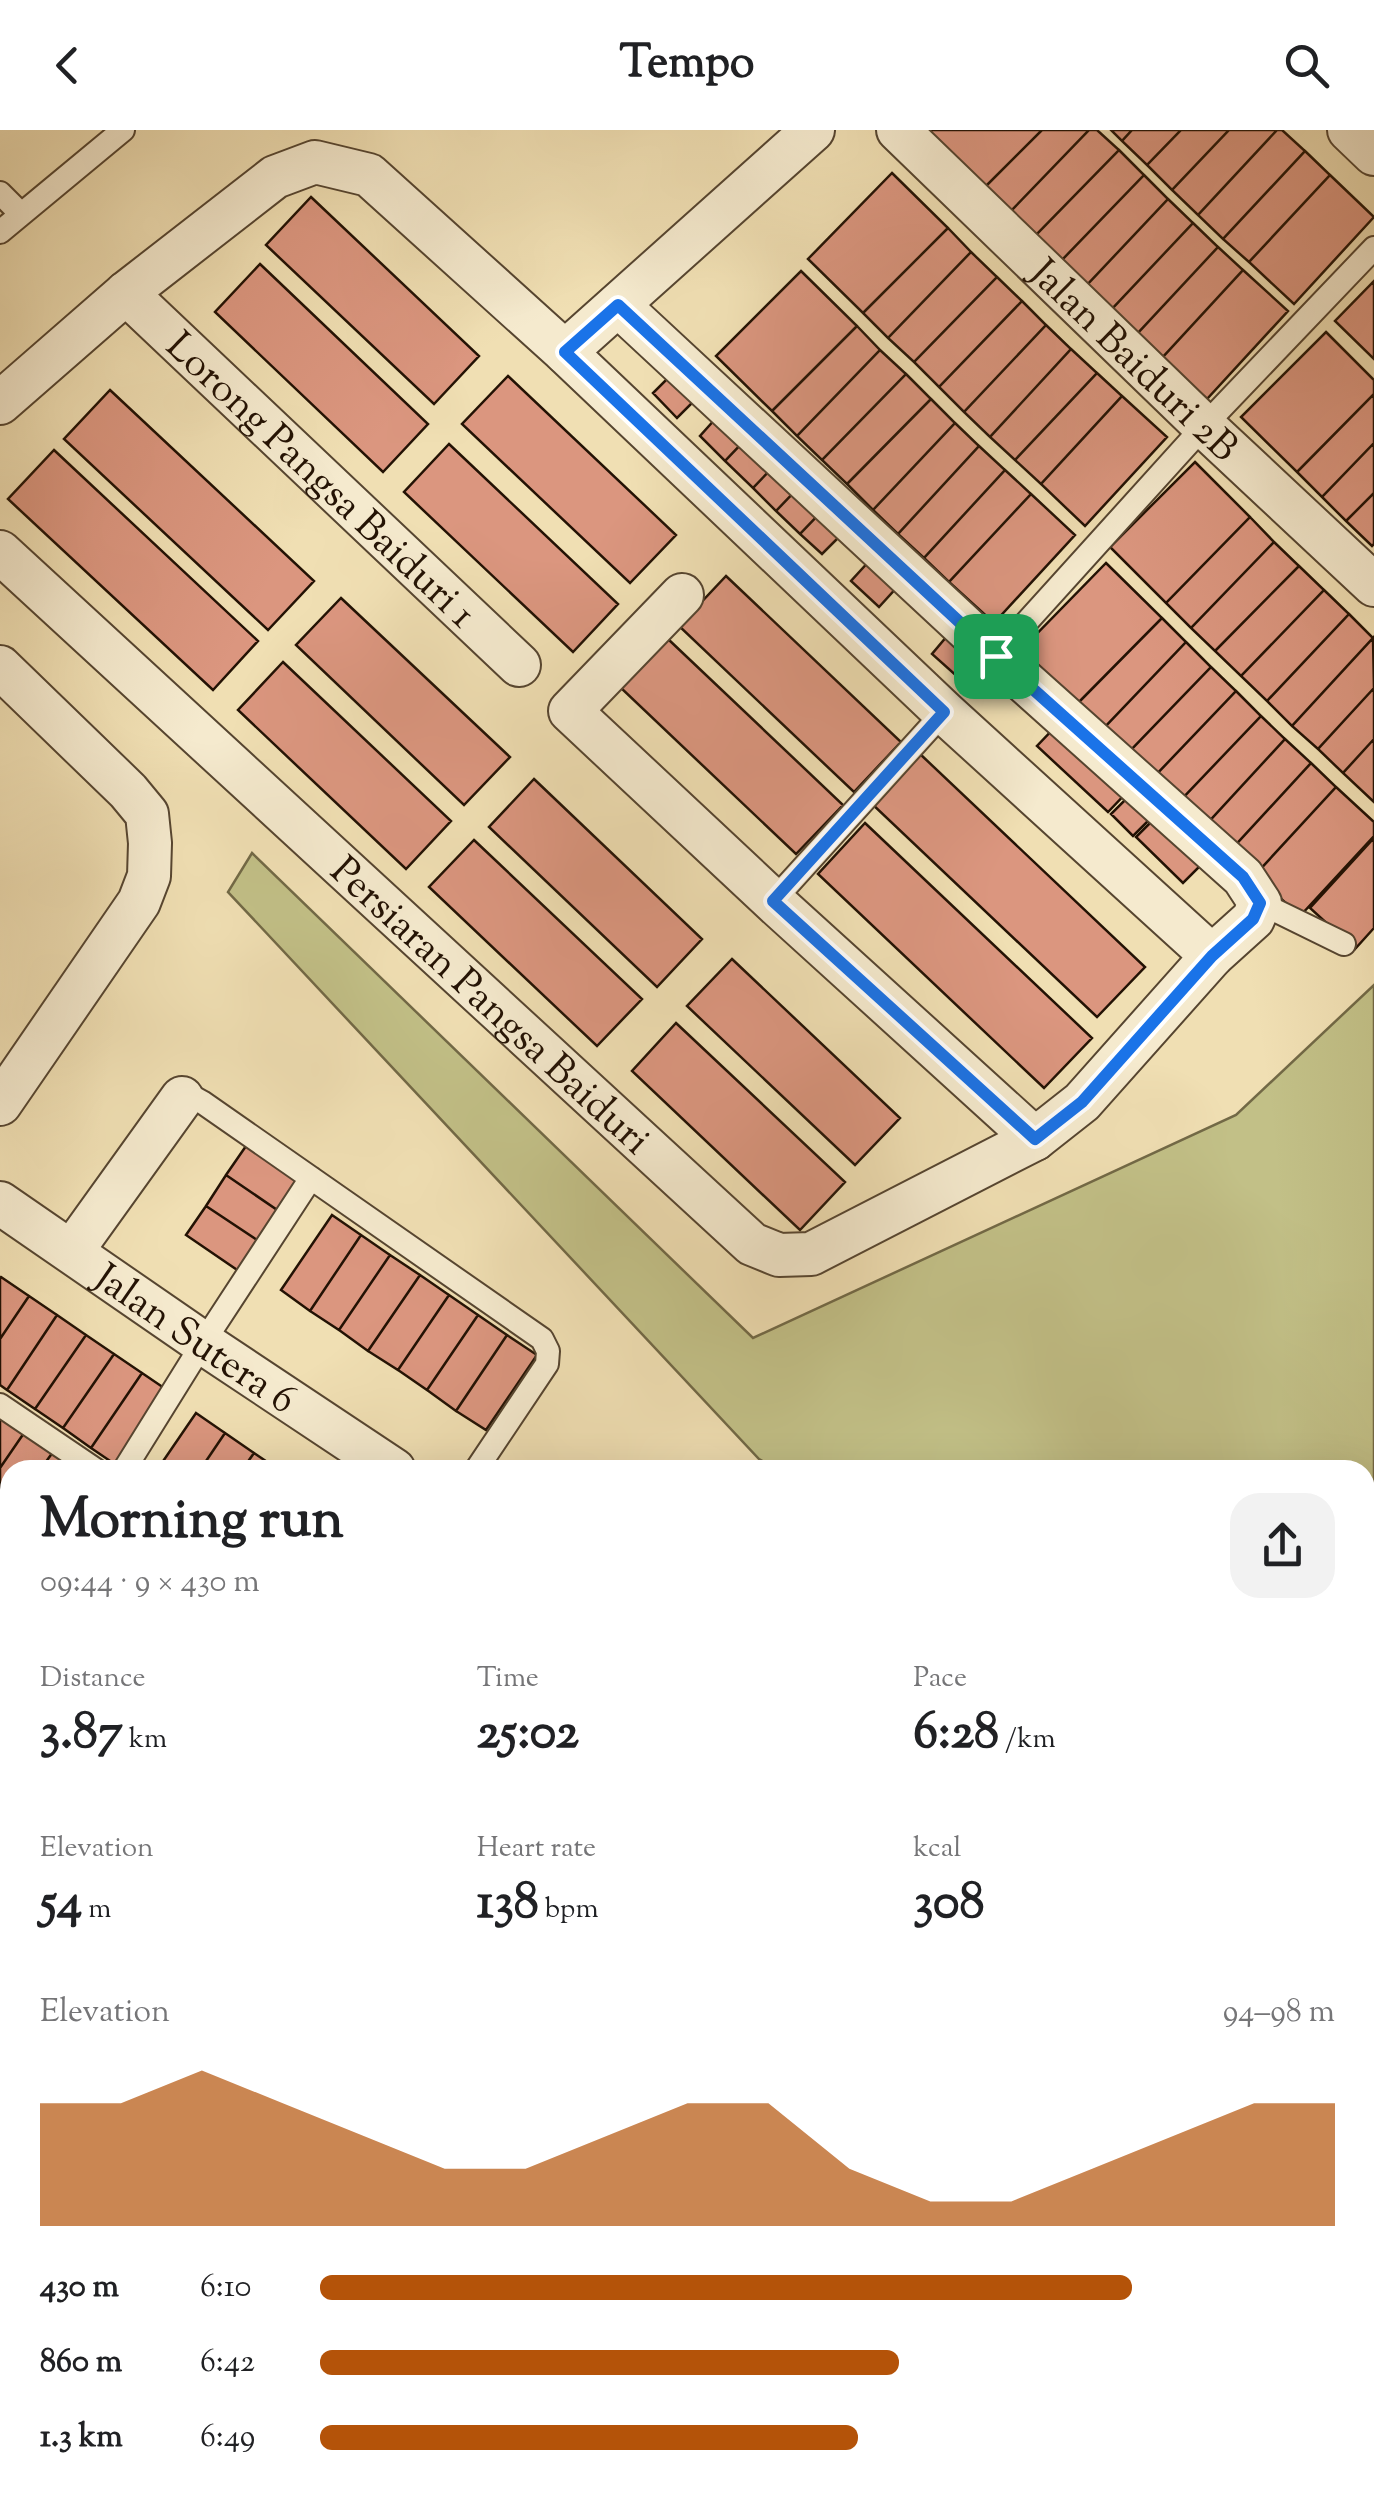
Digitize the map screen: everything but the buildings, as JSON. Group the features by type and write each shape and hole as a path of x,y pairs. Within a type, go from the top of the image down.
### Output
{"street":[{"path":"565,352 813,130"},
{"name":"Jalan Baiduri 2B","path":"898,130 1374,584"},
{"path":"1348,130 1374,154"},
{"path":"0,403 126,292 275,177 315,162 369,175 565,352 944,712 1212,956"},
{"name":"Lorong Pangsa Baiduri 1","path":"126,292 520,665"},
{"path":"618,305 996,656 1243,877 1260,903"},
{"name":"Persiaran Pangsa Baiduri","path":"0,552 752,1244 779,1254 811,1254 1035,1139 1082,1102 1212,956 1253,919 1260,903"},
{"path":"682,595 570,710 1035,1139"},
{"path":"0,667 128,791 147,814 150,843 149,876 139,902 0,1104"},
{"path":"72,1251 182,1098"},
{"name":"Jalan Sutera 6","path":"0,1203 379,1460"}],"lane":[{"path":"0,232 123,130"},
{"path":"0,193 21,214"},
{"path":"996,656 1204,426 1374,248"},
{"path":"773,901 944,712"},
{"path":"1260,903 1344,944"},
{"path":"182,1098 202,1102 542,1339 548,1350 547,1364 483,1460"},
{"path":"130,1460 311,1178"},
{"path":"0,1405 81,1460"}],"shaded area":[{"path":"252,853 753,1338 1236,1115 1374,985 1374,1460 761,1460 228,892"}],"route":[{"path":"618,305 996,656 1243,877 1260,903 1253,919 1212,956 1082,1102 1035,1139 773,901 944,712 565,352 618,305"}]}
